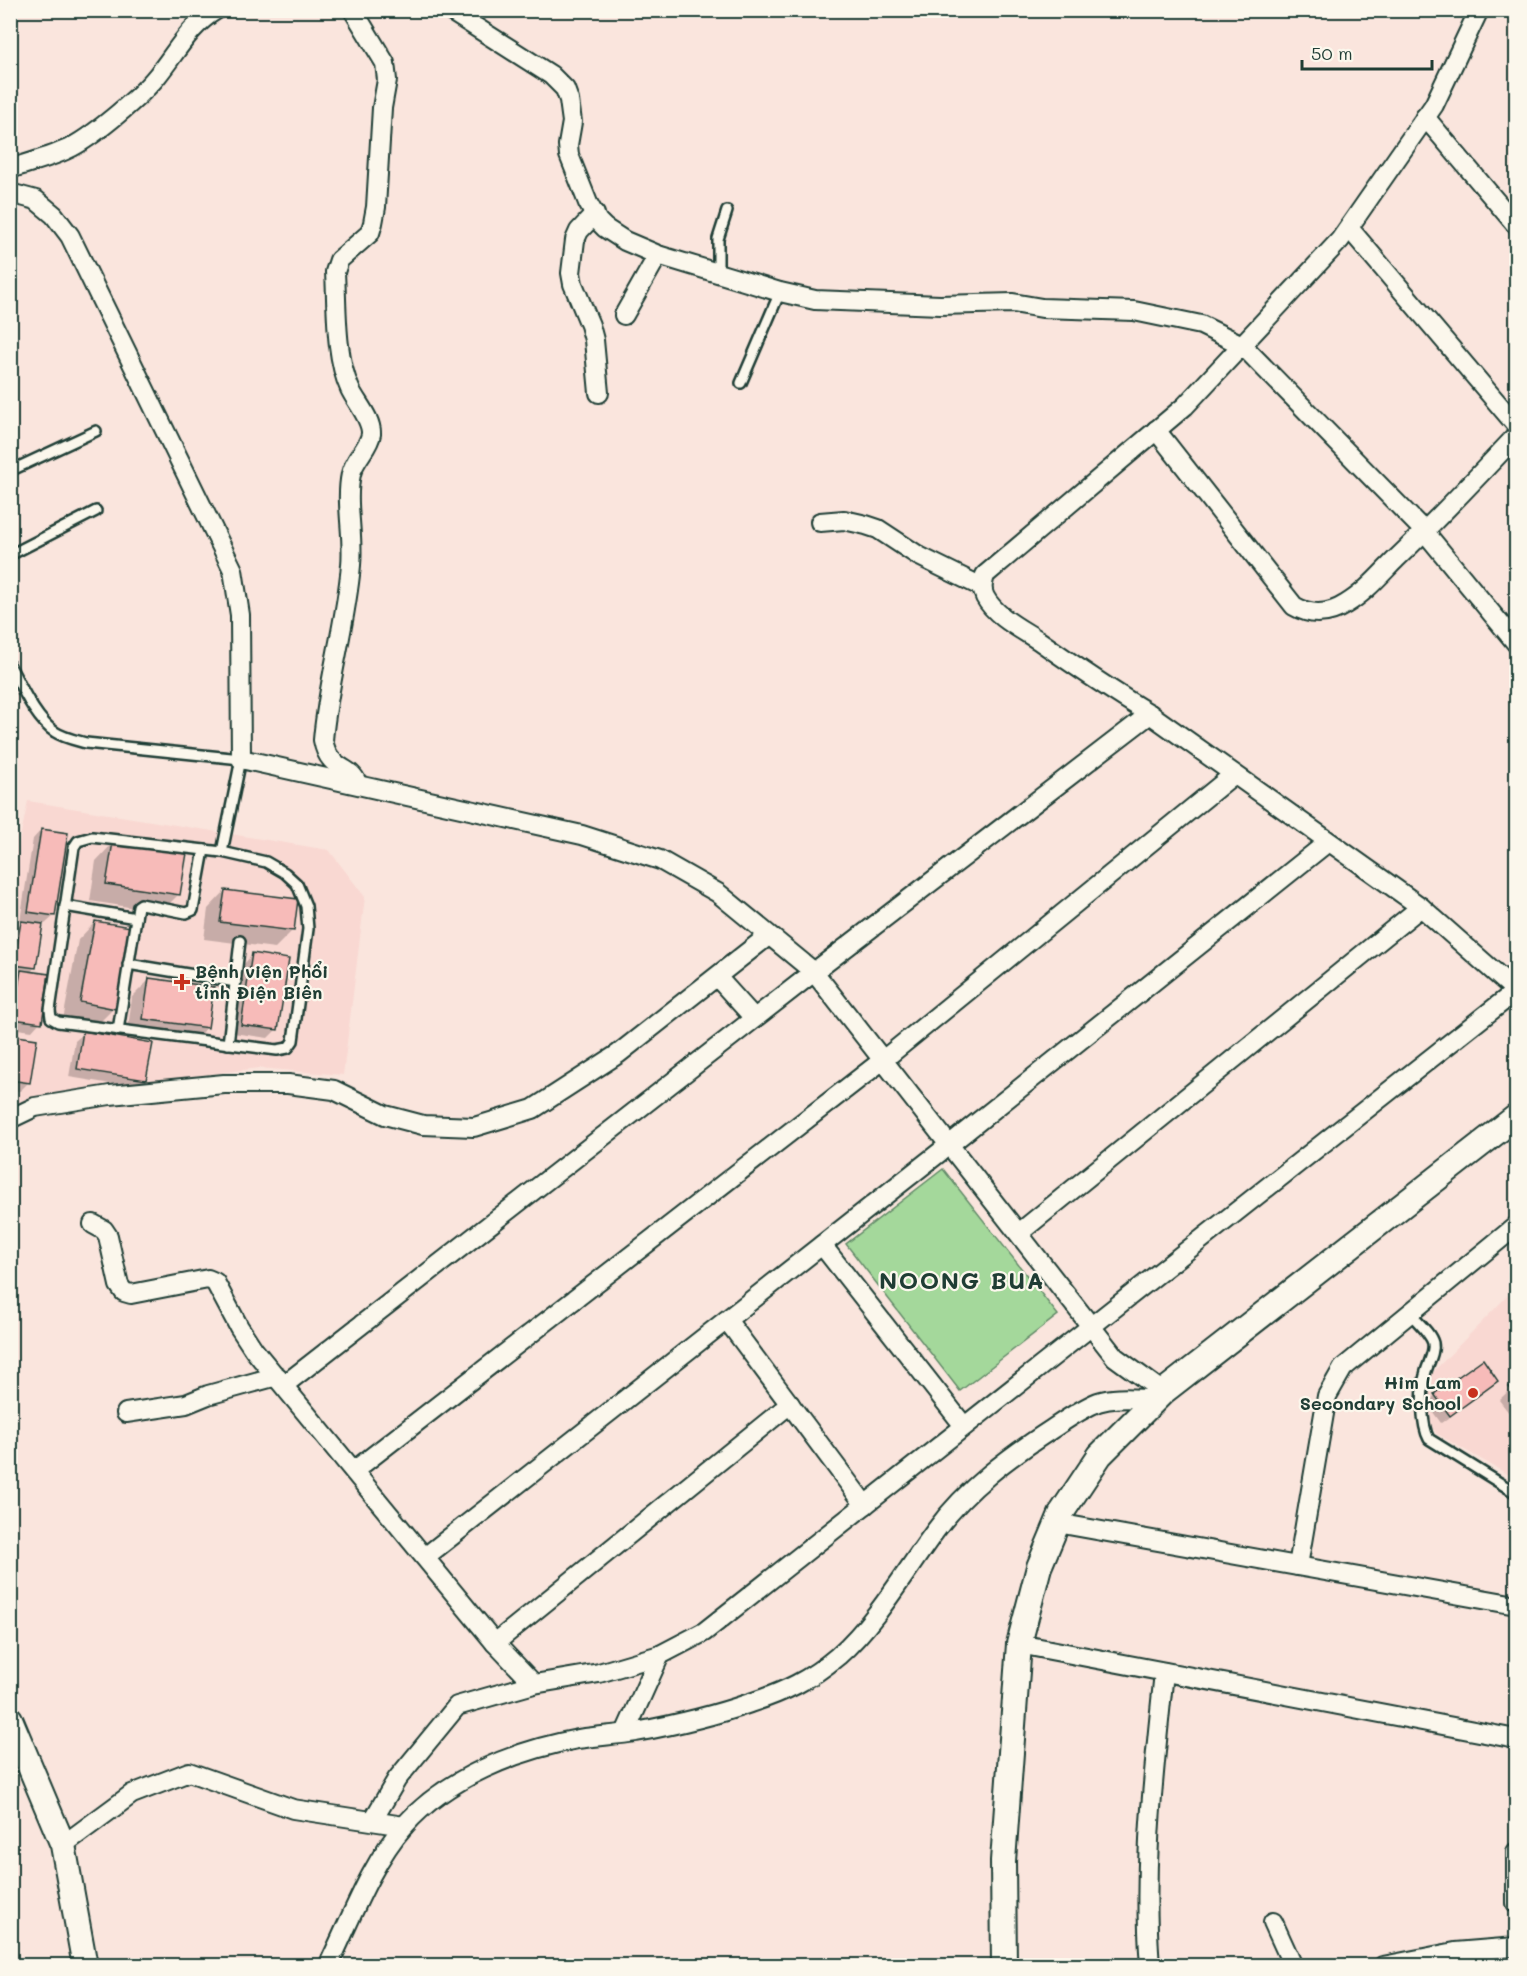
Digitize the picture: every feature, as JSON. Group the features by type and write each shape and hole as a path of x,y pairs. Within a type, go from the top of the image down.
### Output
{"street":[{"path":"10,170 71,147 100,126 138,96 157,76 190,31 216,10"},
{"path":"353,10 385,63 387,80 382,108 373,224 370,233 339,260 335,272 342,365 350,389 371,434 354,461 350,474 351,562 323,740 327,756 341,769 351,773 357,785"},
{"path":"449,10 551,75 565,89 572,122 568,145 569,155 576,176 595,214 605,228 625,242 718,274 815,300 939,305 1013,303 1042,308 1134,311 1201,326 1242,345 1425,532 1516,644"},
{"path":"373,1820 397,1779 457,1706 534,1684 599,1672 660,1655 704,1632 1516,991 1421,907 1150,714 1017,626 993,607 984,596 982,587 985,575 1185,406 1349,228 1434,105 1479,10"},
{"path":"1425,117 1516,225"},
{"path":"10,193 36,200 54,215 70,236 233,570 240,615 241,759 582,835 660,860 718,893 814,972 1115,1357 1160,1395"},
{"path":"595,214 579,231 575,240 571,273 594,340 600,393"},
{"path":"1349,228 1516,425"},
{"path":"624,315 658,255"},
{"path":"1156,430 1294,606 1313,615 1345,605 1368,586 1425,532 1516,436"},
{"path":"820,522 857,521 878,530 919,556 982,587"},
{"path":"126,1413 186,1404 218,1392 280,1381 1150,714"},
{"path":"355,1470 883,1060 1233,775"},
{"path":"425,1557 949,1145 1328,842"},
{"path":"1019,1233 1421,907"},
{"path":"10,1119 35,1107 110,1095 224,1083 288,1084 334,1090 385,1115 423,1125 474,1127 510,1118 533,1109 618,1054 768,936"},
{"path":"717,977 754,1018"},
{"path":"1004,1965 1004,1861 1018,1644 1039,1567 1062,1512 1100,1455 1160,1395 1516,1117"},
{"path":"93,1224 104,1230 108,1236 119,1285 124,1292 131,1294 208,1279 215,1282 254,1350 495,1643 534,1684"},
{"path":"1298,1566 1327,1396 1343,1368 1516,1226"},
{"path":"822,1245 964,1426"},
{"path":"727,1320 865,1505"},
{"path":"328,1965 385,1852 404,1826 427,1803 483,1768 513,1757 576,1740 627,1730 678,1724 781,1693 814,1676 840,1654 872,1618 937,1528 966,1494 982,1481 1023,1448 1080,1411 1100,1402 1118,1398 1160,1395"},
{"path":"495,1643 790,1404"},
{"path":"1057,1523 1516,1605"},
{"path":"1018,1644 1516,1740"},
{"path":"627,1730 660,1655"},
{"path":"1150,1965 1146,1917 1148,1830 1164,1672"},
{"path":"10,1719 63,1845 85,1965"},
{"path":"63,1845 132,1794 189,1772 293,1809 404,1826"},
{"path":"1516,1852 1516,1903"},
{"path":"1273,1922 1293,1965"},
{"path":"1383,1965 1455,1952 1516,1947"}],"lane":[{"path":"718,274 718,239 727,211"},
{"path":"741,383 780,292"},
{"path":"10,471 96,431"},
{"path":"10,555 96,511"},
{"path":"10,666 46,726 67,738 86,743 241,759 222,852"},
{"path":"92,837 222,852 266,862 285,873 297,885 306,906 308,929 293,1041 288,1048 277,1050 228,1044 58,1022 51,1018 50,1010 74,847 78,841 92,837"},
{"path":"118,1030 138,906 141,904 186,913 194,910 204,850"},
{"path":"65,906 136,918"},
{"path":"228,1044 240,941"},
{"path":"129,964 236,982"},
{"path":"1410,1313 1433,1343 1433,1351 1424,1377 1424,1430 1429,1439 1516,1492"}],"shaded area":[{"name":"Bệnh viện Phổi tỉnh Điện Biên","path":"28,801 329,850 365,897 343,1075 259,1068 49,1094 11,1109 11,881"},
{"name":"Him Lam Secondary School","path":"1516,1287 1516,1479 1437,1434 1431,1426 1429,1413 1431,1374"}],"green space":[{"path":"943,1169 1058,1315 960,1391 846,1244"}],"building":[{"path":"41,829 68,833 55,916 28,912"},
{"path":"113,842 187,853 180,895 106,884"},
{"path":"225,890 298,899 294,931 220,922"},
{"path":"21,921 43,924 36,968 14,965"},
{"path":"95,921 131,927 116,1009 80,1002"},
{"path":"252,953 289,959 278,1030 241,1025"},
{"path":"21,970 49,974 42,1023 13,1019"},
{"path":"149,978 214,987 208,1028 143,1019"},
{"path":"83,1031 153,1043 146,1080 77,1069"},
{"path":"10,1035 37,1039 30,1083 10,1080"},
{"path":"1483,1359 1498,1381 1450,1416 1434,1394"},
{"path":"1516,1382 1516,1396 1509,1387"}],"place":[{"name":"Bệnh viện Phổi tỉnh Điện Biên","path":"182,982"},
{"name":"Him Lam Secondary School","path":"1473,1393"}],"district":[{"name":"NOONG BUA","path":"962,1281"}]}
